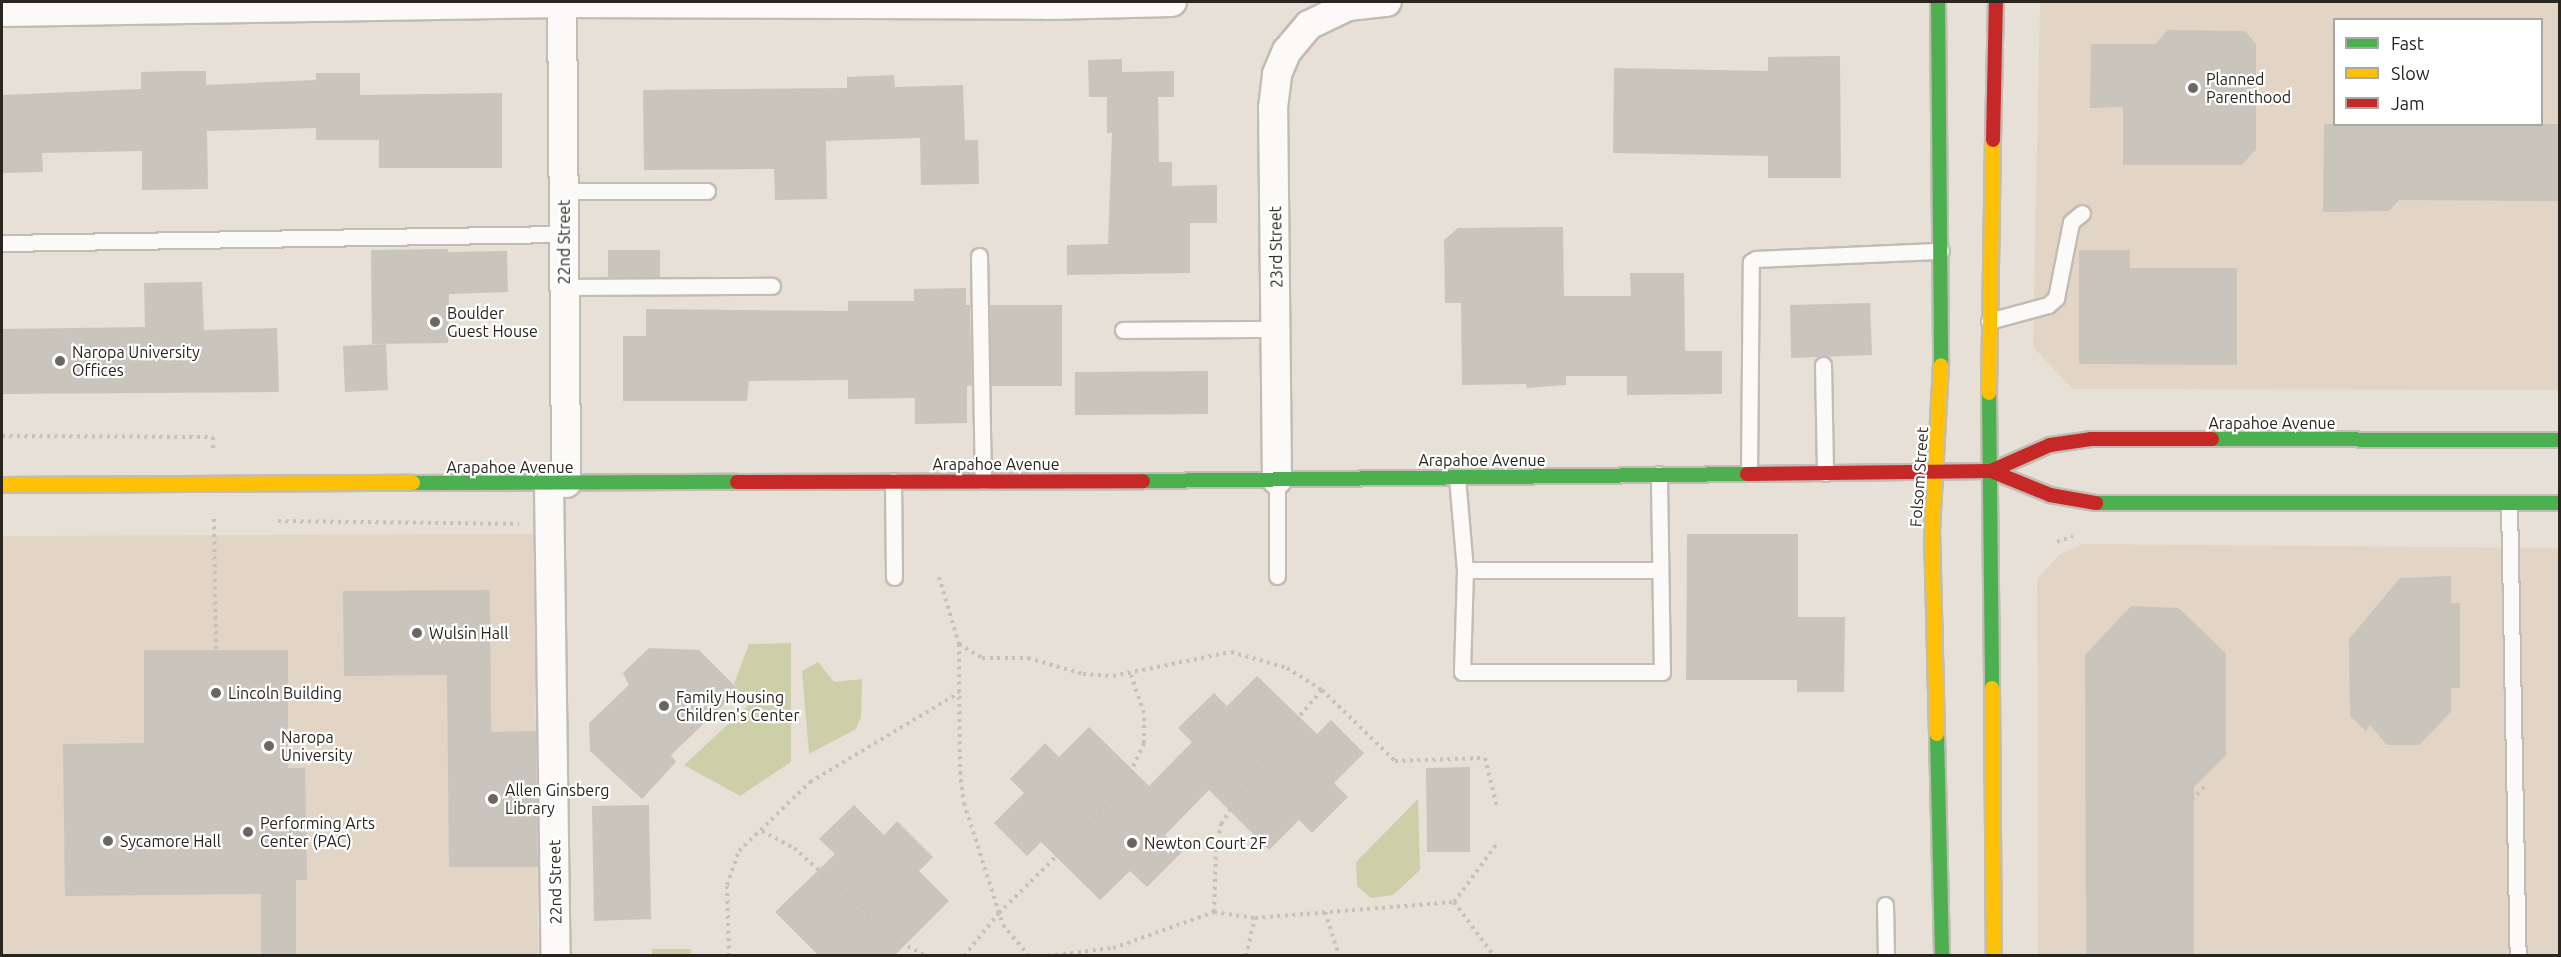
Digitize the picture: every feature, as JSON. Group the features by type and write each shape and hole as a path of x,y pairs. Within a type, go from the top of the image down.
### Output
{"main road":[{"name":"Folsom Street","path":"1938,2 1941,389 1932,531 1942,956"},
{"path":"1994,956 1989,321 1996,2"},
{"name":"Arapahoe Avenue","path":"1991,471 2050,446 2091,439 2559,440"},
{"name":"Arapahoe Avenue","path":"2,485 1277,480 1991,471 2050,495 2087,503 2559,503"}],"street":[{"path":"2,12 562,2 1047,5 1172,2"},
{"name":"22nd Street","path":"556,956 549,524 557,483 564,287 562,2"},
{"name":"23rd Street","path":"1277,480 1275,83 1287,51 1309,25 1348,6 1387,2"}],"lane":[{"path":"564,192 707,192"},
{"path":"1989,321 2048,305 2056,298 2071,222 2082,213"},
{"path":"2,243 564,234"},
{"path":"1749,473 1750,267 1756,259 1941,251"},
{"path":"979,256 983,481"},
{"path":"564,287 772,286"},
{"path":"1123,330 1277,329"},
{"path":"1823,365 1825,473"},
{"path":"1457,477 1465,570 1462,672 1662,672 1659,474"},
{"path":"1277,480 1277,576"},
{"path":"893,481 894,576"},
{"path":"2509,503 2518,956"},
{"path":"1465,570 1660,570"},
{"path":"1886,905 1886,956"}],"path":[{"path":"2,436 213,437 216,650"},
{"path":"214,520 226,521"},
{"path":"274,521 549,524"},
{"path":"939,576 959,644 960,772 964,803 1003,925 1029,956"},
{"path":"959,644 982,658 1028,658 1083,674 1131,675 1202,655 1231,652 1287,668 1322,690 1395,761 1485,758 1497,807"},
{"path":"964,956 999,913 1099,814 1127,780 1144,743 1144,713 1131,675"},
{"path":"1214,912 1221,824 1266,755 1322,690"},
{"path":"729,956 727,885 739,851 810,782 960,693"},
{"path":"2192,801 2207,784"},
{"path":"762,831 795,848 902,943 927,956"},
{"path":"1048,956 1113,948 1214,912 1255,918 1454,902 1498,842"},
{"path":"1454,902 1494,956"},
{"path":"1325,912 1339,956"},
{"path":"1246,956 1255,918"}],"shaded area":[{"path":"2040,2 2559,2 2559,390 2073,389 2033,347"},
{"name":"Naropa University","path":"534,534 538,955 2,955 2,536"},
{"path":"2083,544 2559,548 2559,955 2038,955 2037,579 2059,555"}],"green space":[{"path":"791,643 791,762 740,796 684,765 750,704 734,684 749,644"},
{"path":"818,662 834,682 862,679 861,717 856,729 809,754 802,671"},
{"path":"1418,799 1420,870 1393,895 1371,898 1357,886 1356,862"},
{"path":"652,949 691,949 691,955 652,955"}],"building":[{"path":"2168,30 2245,31 2256,44 2256,149 2242,165 2123,165 2123,107 2090,108 2091,44 2156,44"},
{"path":"1840,56 1841,178 1768,178 1768,156 1613,153 1614,68 1768,71 1768,57"},
{"path":"1122,59 1122,72 1174,71 1174,97 1158,97 1159,162 1172,162 1172,186 1217,185 1217,223 1190,223 1190,273 1067,275 1067,245 1108,244 1112,133 1107,133 1107,97 1089,97 1088,60"},
{"path":"206,71 206,85 316,80 316,73 360,73 360,95 502,93 502,168 379,168 379,140 316,140 316,128 207,131 208,189 142,190 142,151 42,153 43,172 2,173 2,95 141,89 141,72"},
{"path":"894,75 895,87 963,85 965,140 978,140 979,184 921,185 920,138 826,141 827,199 775,200 774,169 644,170 643,90 847,88 847,77"},
{"path":"2324,124 2333,124 2333,126 2543,126 2543,124 2559,124 2559,201 2399,200 2389,211 2323,212"},
{"path":"1563,227 1564,296 1631,296 1630,273 1684,273 1685,351 1722,351 1722,394 1627,395 1627,376 1566,376 1566,385 1527,388 1526,384 1462,385 1461,303 1445,303 1444,240 1458,228"},
{"path":"448,249 448,252 507,251 508,292 449,294 448,343 372,344 371,250"},
{"path":"608,250 660,250 660,277 608,277"},
{"path":"2079,250 2130,250 2130,268 2237,268 2237,365 2079,364"},
{"path":"202,282 204,330 277,328 279,392 2,394 2,329 145,327 144,283"},
{"path":"966,288 966,305 970,305 972,386 967,386 967,423 915,424 915,398 848,399 848,380 749,381 747,401 623,401 623,336 646,336 646,309 848,311 848,301 914,301 914,289"},
{"path":"1870,303 1872,355 1791,358 1790,305"},
{"path":"990,305 1062,305 1062,386 991,386"},
{"path":"386,344 388,390 345,392 343,346"},
{"path":"1208,371 1208,414 1075,415 1075,372"},
{"path":"1687,534 1798,534 1798,617 1845,617 1844,692 1797,692 1797,680 1686,680"},
{"path":"2451,576 2451,603 2460,603 2460,688 2451,688 2451,712 2419,745 2387,745 2370,725 2366,731 2350,716 2349,639 2400,578"},
{"path":"490,590 491,732 536,731 538,867 449,867 447,675 344,676 343,591"},
{"path":"2131,606 2179,608 2226,654 2226,755 2194,787 2194,956 2086,956 2085,655"},
{"name":"Family Housing Children's Center","path":"649,648 699,650 739,690 671,755 676,762 642,799 590,751 589,723 629,685 623,673"},
{"path":"144,650 288,650 288,768 305,768 307,880 296,880 296,956 261,956 261,894 65,896 63,744 144,743"},
{"path":"1257,676 1317,734 1331,720 1364,753 1334,783 1348,797 1312,833 1299,820 1269,850 1209,790 1165,835 1182,852 1147,887 1130,871 1100,900 1041,842 1027,856 994,823 1024,793 1010,779 1045,743 1059,757 1089,727 1149,786 1192,742 1178,728 1214,693 1227,706"},
{"path":"1470,767 1470,852 1427,852 1426,768"},
{"path":"649,805 651,919 594,921 592,806"},
{"path":"854,805 884,835 897,821 933,857 919,871 949,901 894,956 819,956 775,912 835,854 819,839"}],"traffic: fast":[{"path":"1938,2 1941,365"},
{"path":"1989,393 1992,688"},
{"path":"2212,439 2560,440"},
{"path":"1143,481 1747,474"},
{"path":"413,483 737,482"},
{"path":"2096,503 2560,503"},
{"path":"1937,734 1942,956"}],"traffic: slow":[{"path":"1989,393 1993,140"},
{"path":"1937,734 1932,531 1941,365"},
{"path":"2,485 413,483"},
{"path":"1992,688 1994,956"}],"traffic: jam":[{"path":"1993,140 1996,2"},
{"path":"1991,471 2050,445 2091,439 2212,439"},
{"path":"1747,474 1991,471 2050,495 2096,503"},
{"path":"737,482 1143,481"}],"place":[{"name":"Planned Parenthood","path":"2193,88"},
{"name":"Boulder Guest House","path":"435,322"},
{"name":"Naropa University Offices","path":"60,361"},
{"name":"Wulsin Hall","path":"417,633"},
{"name":"Lincoln Building","path":"216,693"},
{"name":"Family Housing Children's Center","path":"664,706"},
{"name":"Naropa University","path":"269,746"},
{"name":"Allen Ginsberg Library","path":"493,799"},
{"name":"Performing Arts Center (PAC)","path":"248,832"},
{"name":"Sycamore Hall","path":"108,841"},
{"name":"Newton Court 2F","path":"1132,843"}]}
